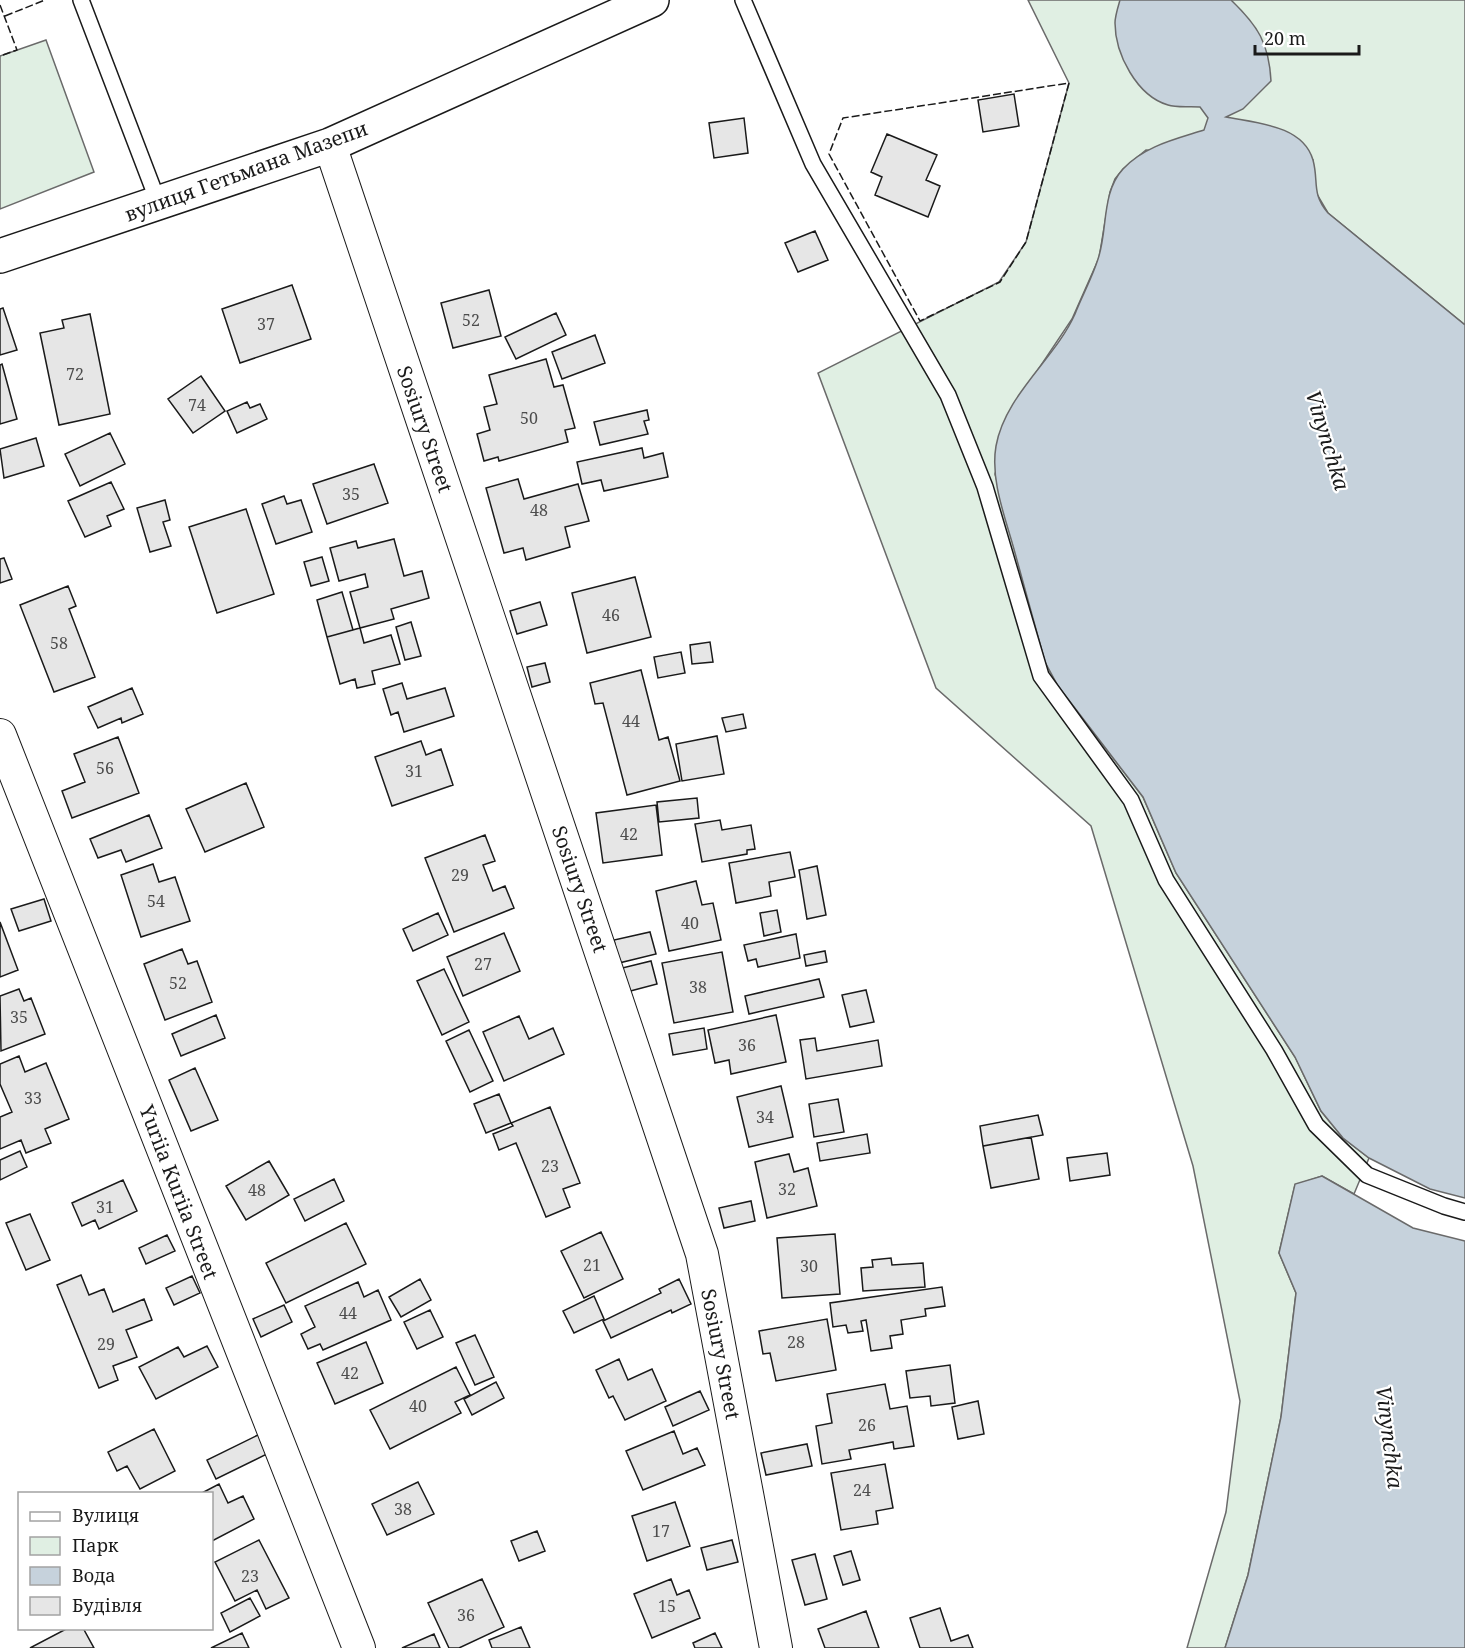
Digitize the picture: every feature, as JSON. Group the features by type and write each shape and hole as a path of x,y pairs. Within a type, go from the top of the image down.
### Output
{"street":[{"name":"вулиця Гетьмана Мазепи","path":"0,256 330,145 652,0"},
{"name":"Sosiury Street","path":"330,145 702,1254 776,1648"},
{"name":"Yuriia Kuriia Street","path":"0,735 358,1648"}],"lane":[{"path":"81,0 159,204"},
{"path":"743,0 813,164 948,395 985,487 1041,676 1131,800 1166,880 1274,1050 1316,1125 1367,1175 1444,1206 1465,1212"}],"green space":[{"path":"1028,0 1465,0 1465,325 1328,213 1315,191 1313,160 1146,150 1123,169 1115,179 1110,192 1099,258 1072,319 1019,398 995,474 1045,662 1058,686 1143,797 1176,873 1295,1057 1321,1111 1343,1138 1369,1158 1354,1194 1322,1176 1295,1185 1279,1253 1296,1293 1281,1417 1248,1575 1225,1648 1187,1648 1226,1512 1240,1401 1193,1166 1091,826 936,688 818,373 999,282 1026,242 1069,83"},
{"path":"46,40 94,172 0,209 0,56"}],"water":[{"name":"Vinynchka","path":"1120,0 1231,0 1255,27 1265,46 1271,81 1243,109 1226,117 1264,124 1299,139 1308,148 1313,160 1317,193 1328,213 1465,325 1465,1198 1430,1189 1369,1158 1343,1138 1321,1111 1295,1057 1176,873 1143,797 1058,686 1045,662 997,486 995,459 1001,428 1009,410 1066,331 1075,314 1098,259 1108,200 1116,179 1131,161 1141,154 1172,140 1204,130 1208,118 1200,107 1172,106 1157,100 1138,83 1124,60 1116,35 1115,20"},
{"name":"Vinynchka","path":"1322,1176 1413,1228 1465,1241 1465,1648 1225,1648 1248,1575 1281,1417 1296,1293 1279,1253 1295,1184"}],"building":[{"path":"1014,94 1019,126 983,132 978,100"},
{"path":"744,118 748,153 714,158 709,123"},
{"path":"887,134 937,155 926,180 940,186 928,217 875,195 882,177 871,172"},
{"path":"815,231 828,260 798,272 785,243"},
{"path":"292,285 311,339 240,363 222,309"},
{"path":"489,290 501,336 453,348 441,303"},
{"path":"3,308 17,350 0,355 0,309"},
{"path":"556,313 566,335 516,359 505,337"},
{"path":"90,314 110,414 59,425 40,333 64,328 62,320"},
{"path":"595,335 605,363 562,379 552,352"},
{"path":"546,359 554,387 563,385 575,428 565,430 568,442 499,461 498,457 484,461 477,434 490,430 484,407 497,404 489,375"},
{"path":"2,364 17,419 0,424 0,365"},
{"path":"201,376 225,411 193,433 168,399"},
{"path":"247,402 250,408 260,404 267,419 237,433 227,411"},
{"path":"647,410 649,420 644,421 648,434 600,445 594,422"},
{"path":"110,433 125,464 80,486 65,454"},
{"path":"36,438 44,466 4,478 0,449"},
{"path":"642,448 644,458 663,453 668,477 604,491 601,480 582,484 577,462"},
{"path":"374,464 388,503 327,524 313,484"},
{"path":"518,479 524,499 578,484 589,521 565,527 570,547 526,560 523,548 504,553 486,488"},
{"path":"111,482 124,509 107,516 111,526 85,537 68,501"},
{"path":"284,496 287,504 301,500 312,532 276,544 262,504"},
{"path":"165,500 170,520 163,522 171,546 150,552 137,508"},
{"path":"246,509 274,594 217,613 189,527"},
{"path":"394,539 404,576 422,571 429,598 391,609 394,619 360,628 350,592 368,587 365,574 339,581 330,548 356,541 358,548"},
{"path":"322,557 329,581 311,586 304,562"},
{"path":"4,558 12,579 0,583 0,559"},
{"path":"635,577 651,637 587,653 572,593"},
{"path":"68,586 76,606 69,609 95,677 54,692 20,605"},
{"path":"342,592 353,630 327,637 317,600"},
{"path":"540,602 547,625 517,634 510,611"},
{"path":"411,622 421,656 405,660 396,627"},
{"path":"360,628 364,643 391,635 400,664 372,671 375,684 357,688 355,679 340,684 327,637"},
{"path":"710,642 713,662 692,664 690,645"},
{"path":"681,652 685,673 658,678 654,657"},
{"path":"545,663 550,682 532,687 527,667"},
{"path":"641,670 659,740 668,737 680,781 627,795 603,703 595,704 590,683"},
{"path":"402,683 407,699 445,688 454,716 404,732 398,712 391,715 383,689"},
{"path":"132,688 143,714 122,723 121,718 98,728 88,707"},
{"path":"743,714 746,728 726,732 722,718"},
{"path":"717,736 724,774 682,781 676,744"},
{"path":"118,737 139,793 72,818 62,791 85,782 74,754"},
{"path":"421,741 426,755 441,749 453,785 392,806 375,757"},
{"path":"246,783 264,827 205,852 186,809"},
{"path":"697,798 699,818 659,822 657,802"},
{"path":"656,805 662,855 603,863 596,813"},
{"path":"149,815 162,848 126,862 121,850 98,858 90,839"},
{"path":"720,820 722,830 751,825 755,849 747,850 747,854 702,862 695,824"},
{"path":"485,835 495,861 483,865 493,891 505,886 514,908 454,932 425,858"},
{"path":"790,852 795,877 769,882 771,896 736,903 729,863"},
{"path":"153,864 159,882 175,877 190,921 141,937 121,875"},
{"path":"817,866 826,915 807,919 799,870"},
{"path":"696,881 702,905 713,903 721,940 669,951 656,891"},
{"path":"44,899 51,921 19,931 11,909"},
{"path":"777,910 781,932 764,936 760,913"},
{"path":"438,913 448,935 413,951 403,929"},
{"path":"0,922 18,970 0,977"},
{"path":"650,932 656,954 619,963 614,940"},
{"path":"504,933 520,971 463,996 447,957"},
{"path":"796,934 800,958 758,967 756,959 748,961 744,945"},
{"path":"182,949 188,964 197,961 212,1002 165,1020 144,964"},
{"path":"825,951 827,962 806,966 804,955"},
{"path":"722,952 733,1012 674,1023 662,963"},
{"path":"651,961 657,984 619,994 614,970"},
{"path":"444,969 469,1022 442,1035 417,981"},
{"path":"819,979 824,997 749,1014 745,996"},
{"path":"19,989 24,1001 31,998 45,1034 1,1051 0,996"},
{"path":"866,990 874,1022 850,1027 842,995"},
{"path":"216,1015 225,1038 181,1056 172,1034"},
{"path":"776,1015 786,1062 731,1074 729,1060 715,1063 708,1030"},
{"path":"519,1016 529,1039 553,1028 564,1054 504,1081 483,1032"},
{"path":"704,1028 707,1049 673,1055 669,1034"},
{"path":"469,1030 493,1081 470,1092 446,1041"},
{"path":"815,1038 817,1051 878,1040 882,1066 806,1079 800,1040"},
{"path":"19,1056 25,1072 46,1063 69,1119 45,1129 51,1143 26,1153 21,1140 0,1149 0,1117 12,1112 0,1084 0,1064"},
{"path":"195,1068 218,1120 191,1131 169,1080"},
{"path":"781,1086 793,1137 749,1147 737,1097"},
{"path":"499,1094 511,1123 486,1133 474,1104"},
{"path":"838,1099 844,1132 814,1137 809,1104"},
{"path":"550,1107 580,1183 563,1189 570,1207 546,1217 516,1143 499,1150 493,1134 513,1126 511,1123"},
{"path":"1038,1115 1043,1135 983,1146 980,1126"},
{"path":"867,1134 870,1153 820,1161 817,1143"},
{"path":"1031,1137 1039,1179 991,1188 983,1146"},
{"path":"20,1151 27,1167 0,1180 0,1160"},
{"path":"1107,1153 1110,1175 1070,1181 1067,1158"},
{"path":"789,1154 794,1172 808,1168 817,1206 767,1218 755,1162"},
{"path":"269,1161 289,1195 246,1220 226,1186"},
{"path":"334,1179 344,1201 305,1221 294,1199"},
{"path":"123,1180 137,1211 99,1229 95,1220 82,1226 72,1203"},
{"path":"751,1201 755,1221 724,1228 719,1208"},
{"path":"30,1214 50,1260 26,1270 6,1223"},
{"path":"346,1223 366,1264 286,1303 266,1263"},
{"path":"601,1232 623,1279 584,1298 561,1251"},
{"path":"835,1234 840,1294 782,1298 777,1238"},
{"path":"167,1235 175,1251 146,1264 139,1248"},
{"path":"891,1258 892,1265 923,1263 925,1287 863,1291 861,1268 873,1267 872,1260"},
{"path":"81,1275 89,1295 104,1289 113,1312 144,1299 152,1320 126,1330 137,1357 113,1366 118,1380 99,1388 57,1285"},
{"path":"192,1276 200,1293 174,1305 166,1288"},
{"path":"420,1279 431,1300 401,1317 389,1297"},
{"path":"679,1279 691,1304 672,1313 671,1310 611,1338 603,1321 661,1293 659,1289"},
{"path":"358,1282 364,1297 378,1290 391,1320 323,1350 320,1344 308,1349 301,1334 315,1327 305,1306"},
{"path":"942,1287 945,1306 925,1309 926,1316 901,1320 903,1334 890,1336 892,1348 871,1351 866,1320 861,1321 863,1331 848,1333 846,1325 833,1327 830,1303"},
{"path":"594,1296 604,1319 574,1333 563,1311"},
{"path":"284,1305 292,1322 261,1337 253,1319"},
{"path":"430,1310 443,1337 417,1349 404,1322"},
{"path":"827,1319 836,1370 776,1381 770,1353 763,1354 759,1331"},
{"path":"475,1335 494,1377 475,1385 456,1343"},
{"path":"366,1342 383,1383 335,1404 317,1363"},
{"path":"207,1346 218,1367 156,1399 139,1367 178,1347 184,1357"},
{"path":"619,1359 628,1380 652,1369 666,1401 625,1420 613,1396 609,1398 596,1370"},
{"path":"950,1365 955,1403 931,1406 930,1396 910,1398 906,1371"},
{"path":"456,1367 470,1395 455,1402 461,1413 390,1449 370,1410"},
{"path":"496,1382 504,1398 472,1415 464,1399"},
{"path":"885,1384 890,1409 907,1406 914,1446 894,1449 893,1442 849,1450 851,1459 822,1464 816,1426 832,1423 827,1394"},
{"path":"700,1391 709,1410 673,1426 665,1407"},
{"path":"978,1401 984,1434 958,1439 952,1407"},
{"path":"154,1429 175,1471 140,1489 127,1466 117,1471 108,1452"},
{"path":"674,1431 683,1454 697,1448 705,1465 643,1490 626,1451"},
{"path":"260,1434 269,1453 216,1479 207,1460"},
{"path":"807,1444 812,1466 766,1475 761,1453"},
{"path":"885,1464 893,1508 876,1511 878,1524 841,1530 831,1473"},
{"path":"418,1482 434,1514 387,1535 372,1504"},
{"path":"219,1484 228,1503 243,1496 254,1519 213,1540 213,1492 204,1492"},
{"path":"675,1502 690,1546 647,1561 632,1516"},
{"path":"537,1531 545,1551 519,1561 511,1541"},
{"path":"259,1540 289,1598 266,1609 257,1590 235,1601 215,1562"},
{"path":"732,1540 738,1562 707,1570 701,1548"},
{"path":"851,1551 860,1580 843,1585 834,1556"},
{"path":"815,1554 827,1599 805,1605 792,1560"},
{"path":"482,1579 504,1627 459,1648 449,1648 428,1603"},
{"path":"671,1579 677,1595 689,1590 700,1618 652,1638 634,1594"},
{"path":"250,1598 260,1616 230,1632 221,1613"},
{"path":"940,1608 951,1641 968,1635 973,1648 920,1648 910,1618"},
{"path":"866,1611 879,1648 825,1648 818,1629"},
{"path":"521,1627 530,1648 492,1648 489,1640"},
{"path":"64,1630 84,1630 94,1648 30,1648"},
{"path":"242,1633 249,1648 211,1648"},
{"path":"715,1633 722,1648 695,1648 693,1643"},
{"path":"434,1634 440,1648 402,1648"}],"fence":[{"path":"5,16 45,0"},
{"path":"0,5 17,50 0,56"},
{"path":"1069,83 1026,242 1000,282 920,321 829,154 843,118 1069,83"}]}
